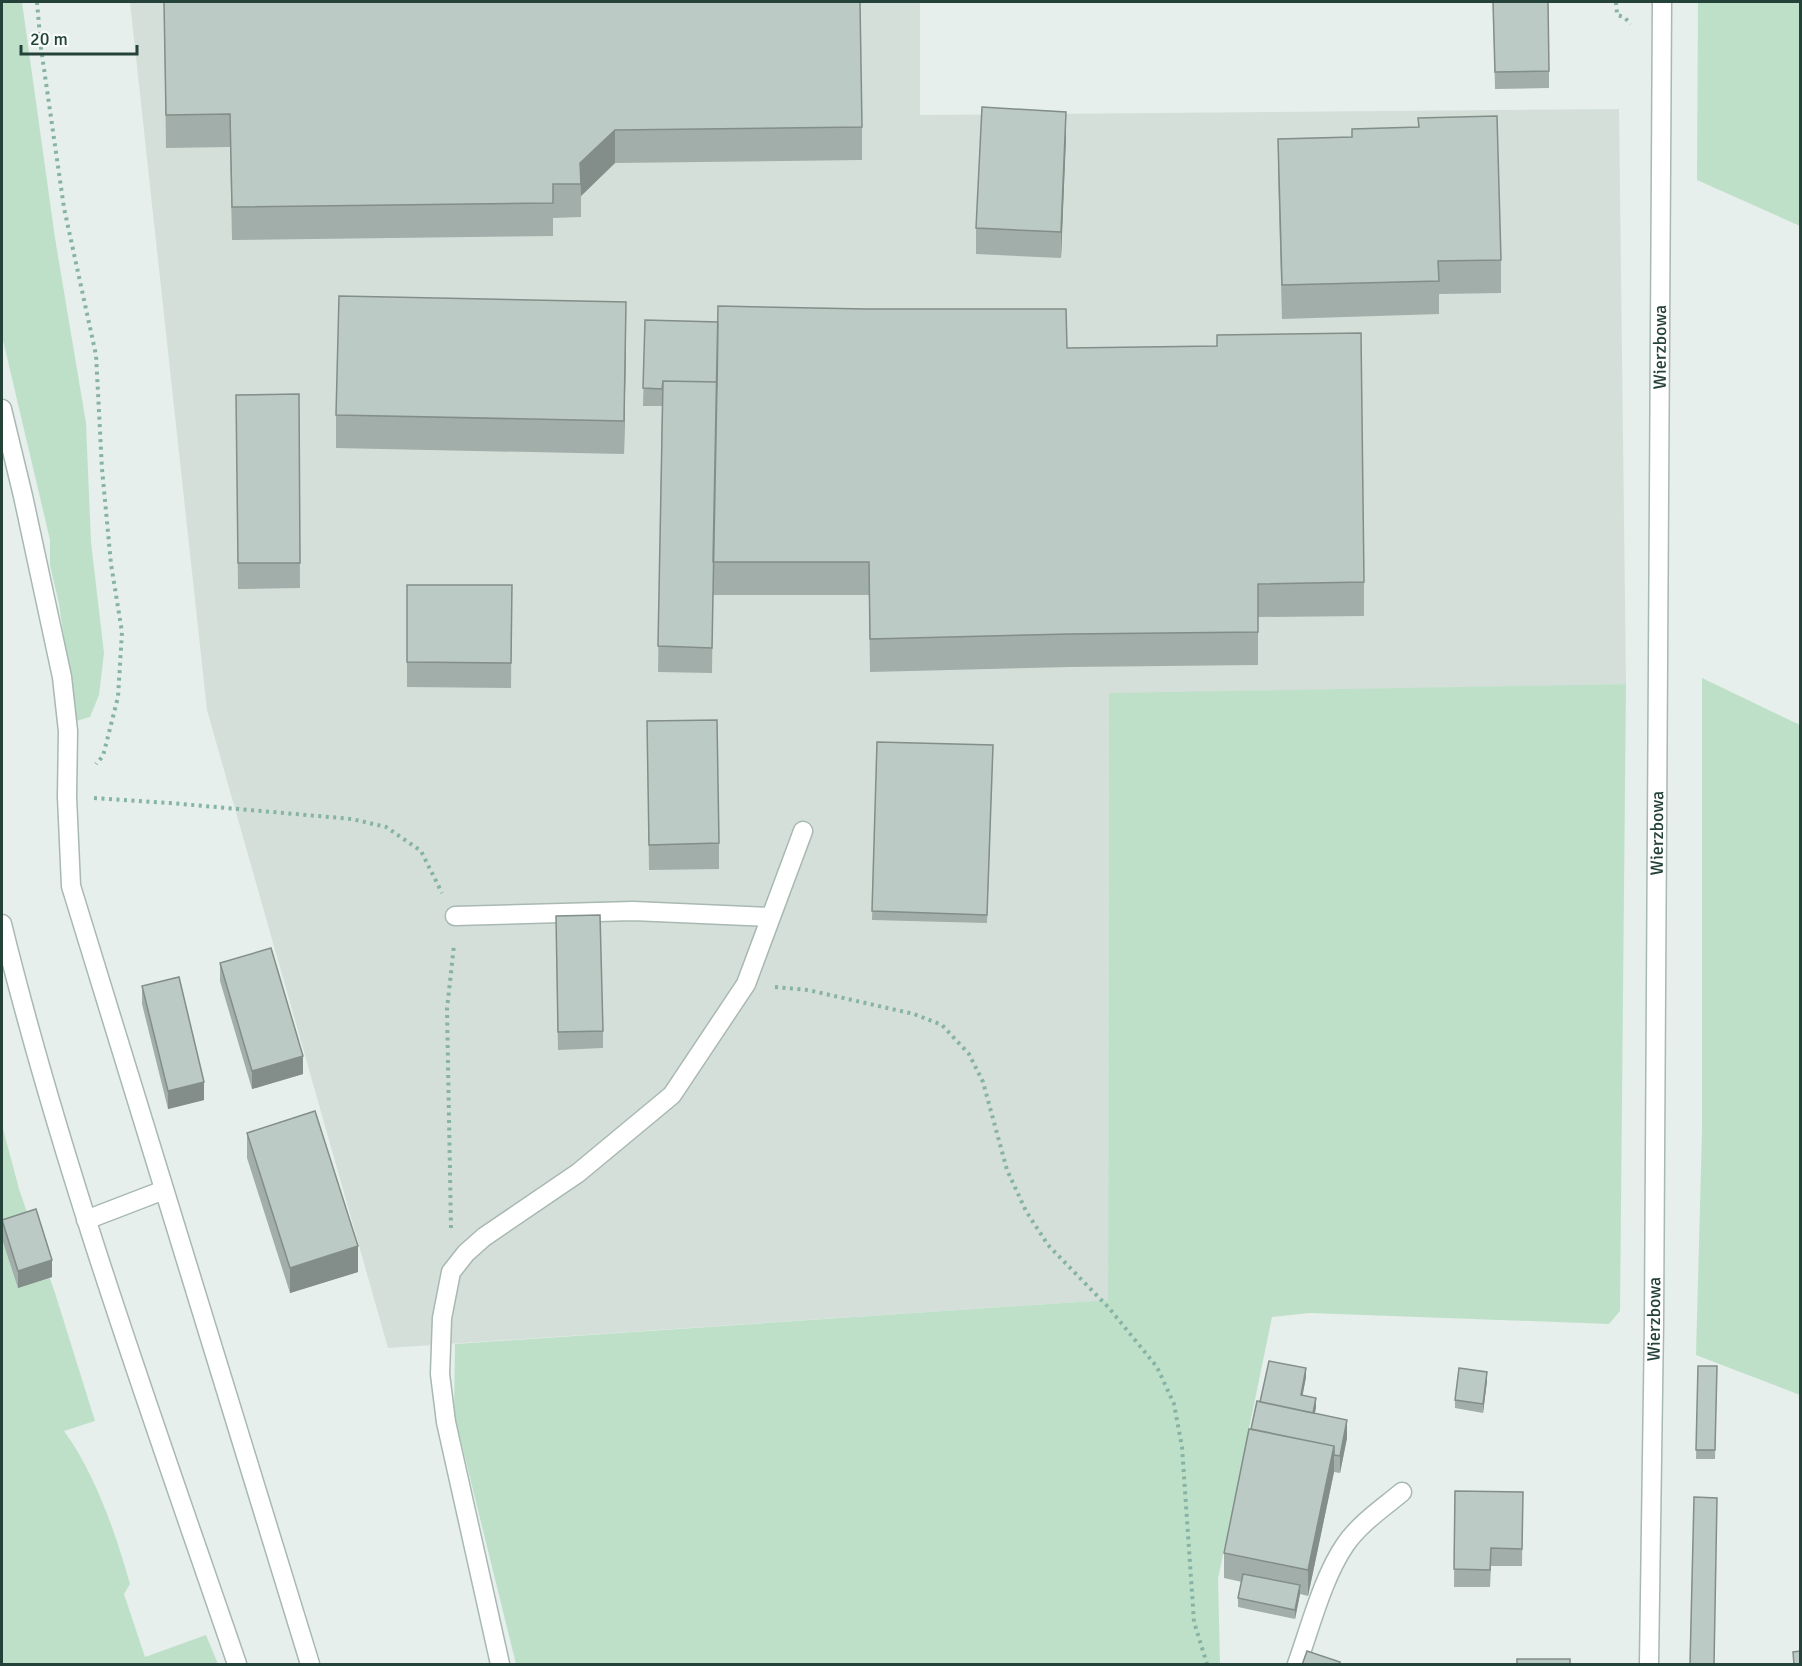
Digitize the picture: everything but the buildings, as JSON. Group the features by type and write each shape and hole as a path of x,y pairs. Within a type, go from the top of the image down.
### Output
{"street":[{"name":"Wierzbowa","path":"1649,1665 1654,1311 1662,2"},
{"path":"2,409 62,677 68,731 67,796 71,886 310,1665"},
{"path":"500,1665 446,1422 440,1374 442,1318 451,1272 466,1253 484,1238 578,1173 672,1095 747,984 803,831"},
{"path":"454,916 633,910 771,917"},
{"path":"2,924 12,967 86,1220 237,1665"},
{"path":"86,1220 164,1190"},
{"path":"1297,1665 1333,1566 1346,1544 1363,1525 1402,1492"}],"path":[{"path":"37,2 41,48 64,208 96,355 102,469 111,564 122,632 118,697 103,756 67,796"},
{"path":"67,796 352,819 386,827 421,851 454,916 454,958 447,1009 451,1272"},
{"path":"747,984 808,990 914,1014 942,1025 969,1054 983,1082 1007,1170 1026,1212 1048,1245 1108,1308 1157,1367 1174,1404 1182,1447 1194,1622 1207,1665"}],"shaded area":[{"path":"130,2 920,2 920,115 1619,109 1626,684 1109,694 1108,1300 388,1348 207,710"}],"green space":[{"path":"2,2 22,2 55,238 86,423 91,542 104,653 99,695 90,717 76,721 59,604 50,565 50,540 2,336"},
{"path":"1698,2 1800,2 1800,226 1697,180"},
{"path":"1702,678 1800,725 1800,1395 1696,1355 1702,1131"},
{"path":"1626,684 1620,1311 1609,1324 1310,1313 1272,1317 1218,1579 1220,1664 516,1664 454,1413 455,1344 1108,1300 1109,693"},
{"path":"2,1125 19,1189 55,1293 95,1421 64,1431 95,1485 111,1525 130,1584 124,1594 145,1657 206,1635 218,1664 2,1664"}]}
